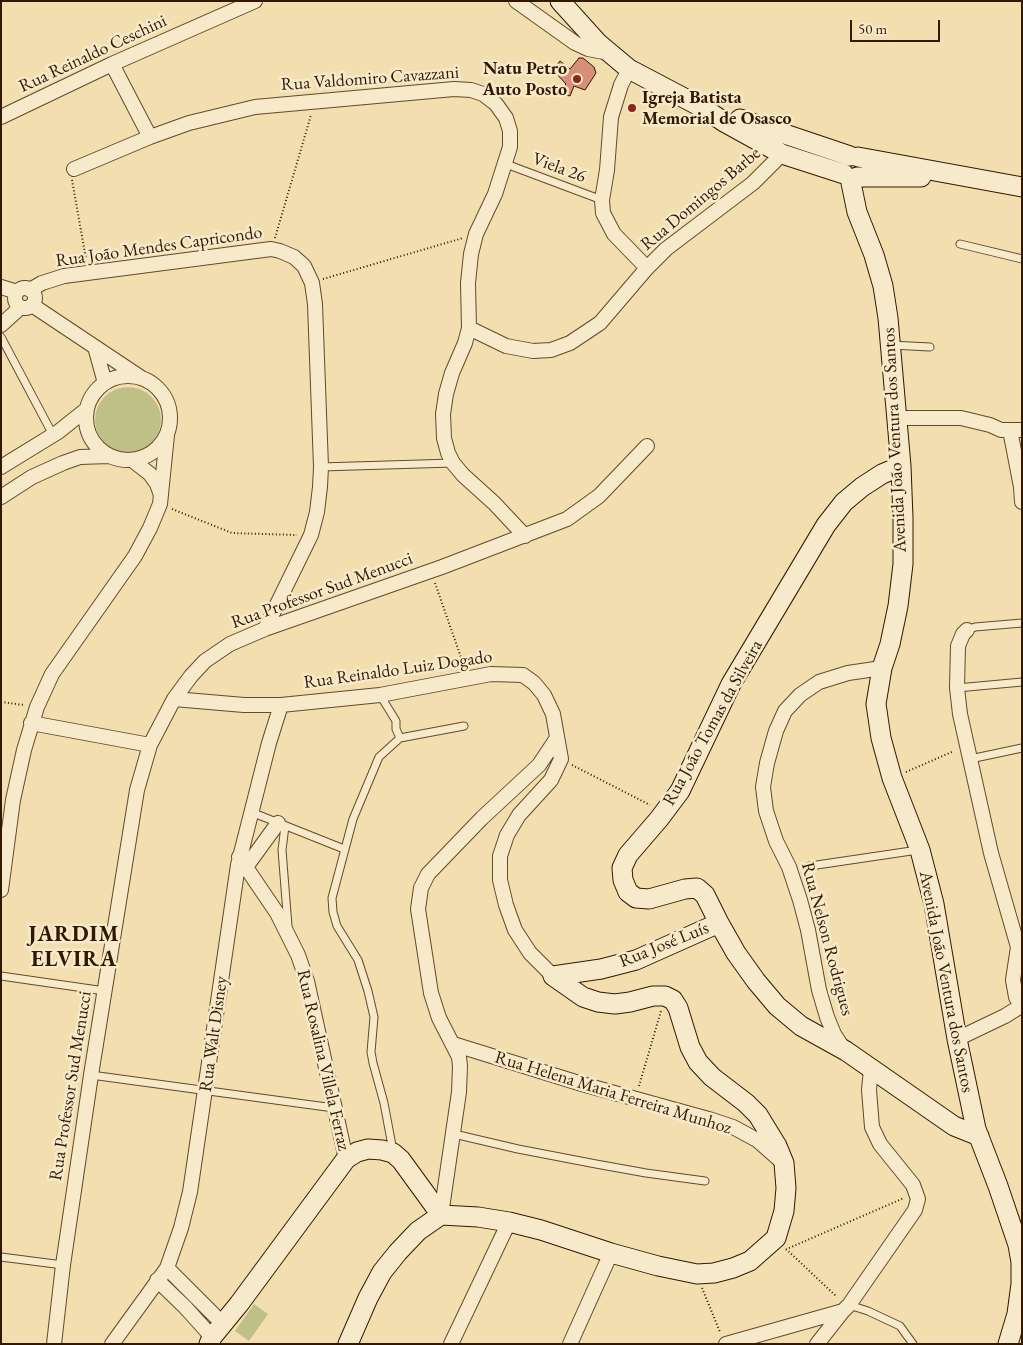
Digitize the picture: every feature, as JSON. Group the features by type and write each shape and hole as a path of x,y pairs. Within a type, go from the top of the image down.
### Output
{"street":[{"name":"Rua Reinaldo Ceschini","path":"1,117 112,64 255,1"},
{"path":"516,1 537,18 575,43 588,49 609,53"},
{"path":"560,1 609,53 629,70 705,109 724,122 782,154 850,176 968,177"},
{"path":"112,64 150,137"},
{"path":"629,70 621,85 611,118 607,170 602,200 603,213 614,234 647,268"},
{"name":"Rua Valdomiro Cavazzani","path":"74,170 150,137 189,123 255,107 454,89 470,90 483,94 496,104 506,118 510,132 510,147 495,194 476,234 471,254 468,283 469,328 446,394 443,414 444,438 453,463 525,536"},
{"path":"705,109 854,156 1022,187"},
{"name":"Rua Domingos Barbe","path":"469,328 506,346 534,351 551,350 570,343 600,323 647,268 683,235 753,183 782,154"},
{"name":"Avenida João Ventura dos Santos","path":"854,156 862,162 863,169 850,176 857,212 874,254 883,286 901,466 903,518 902,564 898,606 890,644 882,668 876,704 881,738 892,778 920,850 934,904 969,1101 979,1136 1018,1245 1022,1285 1017,1314 1008,1344"},
{"name":"Rua João Mendes Capricondo","path":"24,291 64,276 271,250 280,251 294,257 304,266 312,283 315,304 321,467 317,512 311,535 265,628"},
{"path":"1,287 24,291 35,296 27,306 1,325"},
{"path":"1,890 13,800 31,723 52,674 135,556 150,528 161,501 167,435 170,424 170,413 166,402 161,392 152,384 27,306"},
{"path":"95,347 105,383"},
{"path":"142,379 130,376 117,378 105,383 97,390 87,409 90,436 98,447 109,456 120,460 132,460 146,456 158,447 167,435"},
{"path":"1,468 53,435 87,409"},
{"path":"897,418 961,418 990,424 1002,430 1016,430 1022,502"},
{"name":"Rua Professor Sud Menucci","path":"54,1344 91,1075 137,790 150,746 174,699 205,661 230,644 265,628 431,571 567,519 599,496 647,446"},
{"path":"1,497 32,477 63,463 80,457 109,456"},
{"path":"132,460 150,474 157,484 161,501"},
{"name":"Rua João Tomas da Silveira","path":"901,466 882,474 862,487 844,502 826,525 731,684 684,783 664,812 628,855 622,868 623,880 628,892 636,898 649,898 697,888 706,895 719,923 756,981 776,1006 801,1026 846,1051 954,1126 979,1136"},
{"path":"957,1039 1005,1016 1021,1006 1016,997 1013,980 1020,946 991,853 960,714 957,688 958,646 962,634 967,630"},
{"name":"Rua Nelson Rodrigues","path":"846,1051 834,1034 827,1017 819,990 808,930 800,900 789,867 776,841 766,811 763,787 766,763 776,731 785,711 800,694 819,682 848,673 882,668"},
{"name":"Rua Reinaldo Luiz Dogado","path":"174,699 244,706 281,705 380,695 491,674 522,676 544,694 553,714 558,738"},
{"name":"Rua Walt Disney","path":"167,1268 181,1228 190,1192 251,812 281,705"},
{"path":"31,723 150,746"},
{"path":"348,1344 368,1298 382,1272 418,1231 441,1215 478,1217 509,1222 658,1266 697,1274 714,1273 733,1268 781,1244 780,1228 786,1188 784,1163 770,1133 758,1115 746,1102 712,1077 698,1062 690,1047 678,1008 673,1000 665,996 653,996 615,1004 598,1002 583,997 553,976 530,953 515,930 500,880 500,856 507,835 519,815 552,780 561,759 558,738"},
{"path":"441,1215 461,1078 459,1057 439,1018 431,993 418,909 421,888 428,874 482,818 539,765 558,738"},
{"path":"242,862 282,824"},
{"name":"Rua Rosalina Villela Ferraz","path":"242,862 277,913 288,934 307,982 346,1159"},
{"name":"Rua José Luís","path":"553,976 601,969 636,960 719,923"},
{"name":"Rua Helena Maria Ferreira Munhoz","path":"453,1044 733,1127 757,1140 784,1163"},
{"path":"817,1344 846,1308 918,1204 917,1193 907,1176 880,1144 872,1127 869,1090 871,1069"},
{"name":"Rua Rosalina Villela Ferraz","path":"215,1335 346,1159 368,1148 393,1153"},
{"path":"393,1153 401,1160 441,1215"},
{"path":"451,1344 509,1222"},
{"path":"570,1344 611,1253"},
{"path":"112,1344 167,1268 215,1335"},
{"path":"157,1280 215,1335"},
{"path":"723,1339 846,1308"}],"lane":[{"name":"Viela 26","path":"506,164 602,200"},
{"path":"960,244 1022,259"},
{"path":"1,337 53,435"},
{"path":"890,345 930,347"},
{"path":"321,467 453,463"},
{"path":"967,630 975,627 1022,623"},
{"path":"957,688 1022,682"},
{"path":"380,695 396,721 396,729 400,738"},
{"path":"393,1153 384,1103 372,1063 374,1017 364,974 352,947 337,926 332,898 352,819 379,757 400,738 464,726"},
{"path":"968,752 1022,748"},
{"path":"251,812 344,849"},
{"path":"282,824 288,934"},
{"path":"810,866 920,850"},
{"path":"1,976 105,991"},
{"path":"91,1075 334,1108"},
{"path":"454,1134 528,1151 646,1173 705,1181"},
{"path":"1,1257 64,1265"},
{"path":"846,1308 868,1311 900,1326 913,1344"}],"path":[{"path":"271,250 315,101"},
{"path":"74,170 72,172 72,184 88,274"},
{"path":"312,283 476,234"},
{"path":"161,501 232,533 311,535"},
{"path":"431,571 468,678"},
{"path":"1,702 37,707"},
{"path":"902,774 968,752"},
{"path":"561,759 664,812"},
{"path":"636,1099 665,996"},
{"path":"846,1308 781,1244 917,1193"},
{"path":"697,1274 723,1339"}],"green space":[{"path":"128,387 141,390 151,397 158,407 161,420 158,433 151,443 141,450 128,453 115,450 105,443 98,433 95,420 98,407 105,397 115,390"},
{"path":"254,1304 268,1314 249,1341 235,1331"}],"building":[{"name":"Natu Petro Auto Posto","path":"579,58 583,58 594,67 596,73 585,90 574,86 570,96 558,93 566,84 553,70 560,61 570,69"}],"place":[{"name":"Natu Petro Auto Posto","path":"577,79"},
{"name":"Igreja Batista Memorial de Osasco","path":"632,108"}],"district":[{"name":"JARDIM ELVIRA","path":"74,948"}]}
